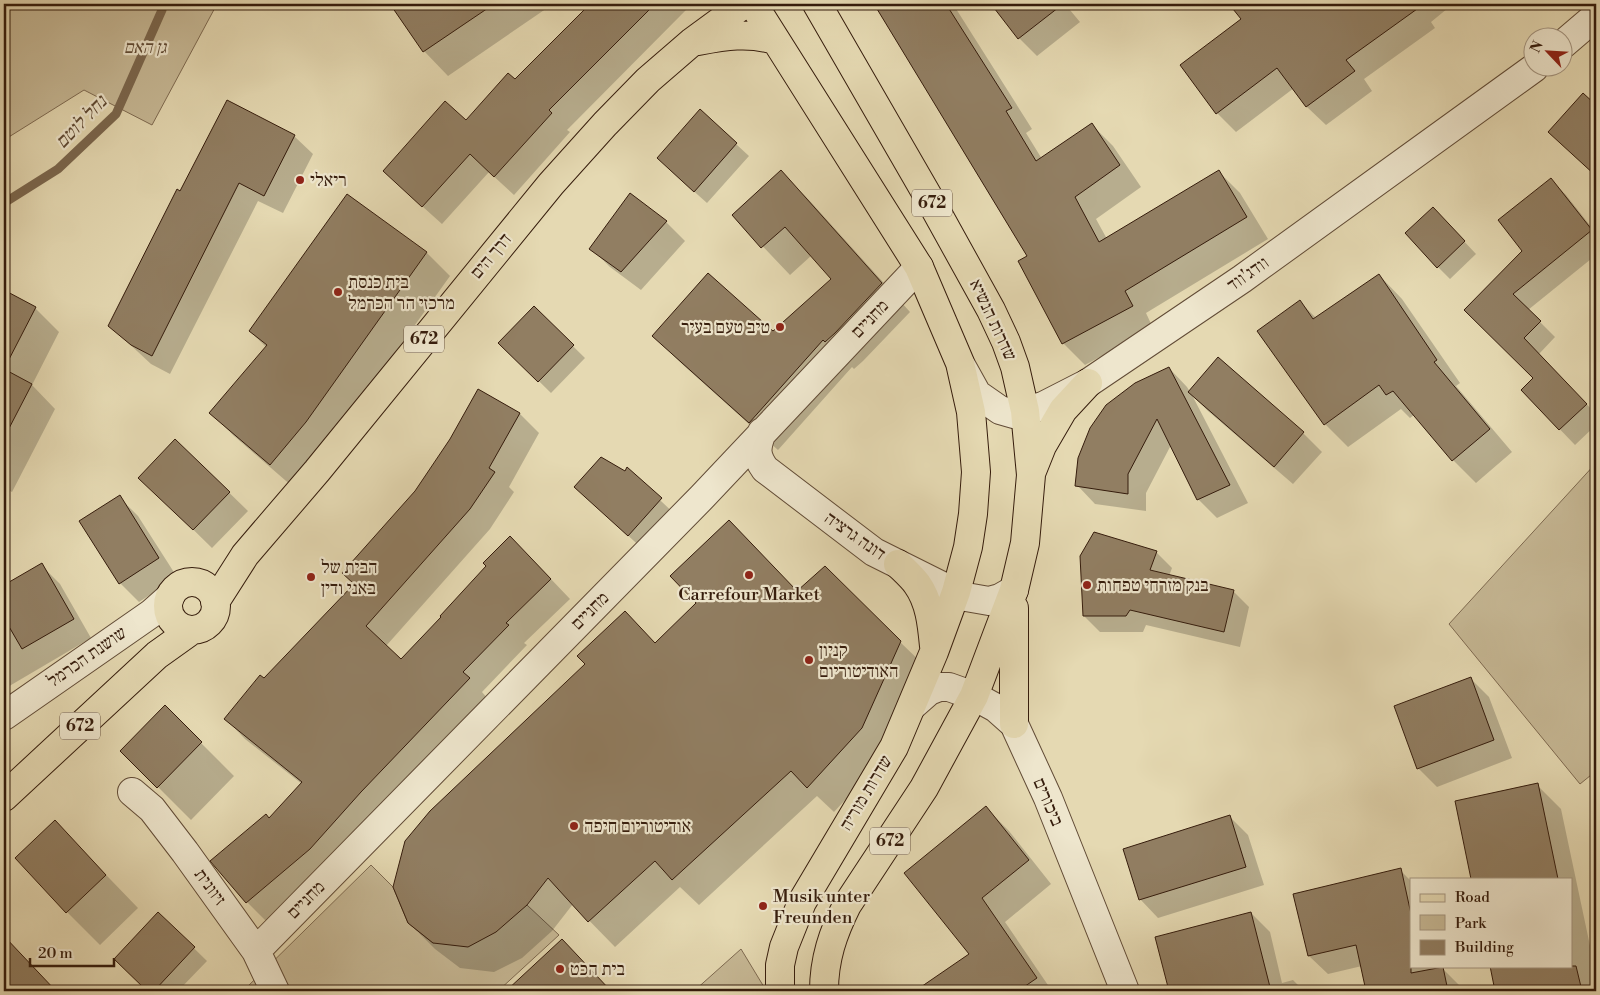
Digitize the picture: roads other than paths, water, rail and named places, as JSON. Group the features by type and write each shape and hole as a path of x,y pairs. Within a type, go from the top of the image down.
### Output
{"main road":[{"name":"דרך הים","path":"215,602 245,556 317,471 551,184 642,86 692,42 744,4"},
{"name":"672","path":"752,4 919,267 960,363 971,412 976,472 968,547 956,592"},
{"name":"שדרות הנשיא","path":"817,4 991,310 1015,367 1025,411 1030,475 1025,543 1014,590 974,696"},
{"path":"692,42 746,34 775,40"},
{"path":"1030,475 1042,446 1063,410 1088,383"},
{"name":"דרך הים","path":"195,582 245,556"},
{"path":"898,564 917,584 923,596 929,611 934,652"},
{"path":"195,582 208,589 215,602"},
{"name":"672","path":"4,797 157,655 178,616 180,585 195,582"},
{"path":"1014,590 1014,724"},
{"name":"שדרות מוריה","path":"780,991 780,965 784,947 802,902 894,747 934,652 956,592"},
{"name":"672","path":"178,616 203,627 210,622 215,611 215,602"},
{"name":"672","path":"824,991 828,951 835,929 847,905 937,766 974,696"}],"street":[{"path":"1572,36 1596,16"},
{"name":"וודג'ווד","path":"960,363 977,394 1000,410 1014,414 1043,406 1088,383 1242,279 1522,77"},
{"name":"מחניים","path":"256,950 702,497 919,267"},
{"name":"דונה גרציה","path":"762,432 757,448 758,460 765,469 874,552 966,597 989,601 1000,598 1014,590"},
{"path":"702,497 722,483 738,477 755,475 776,478"},
{"name":"שושנת הכרמל","path":"4,716 152,612 178,616"},
{"name":"ביכורים","path":"912,706 921,696 939,687 949,687 974,696 996,708 1014,724 1048,798 1125,991"},
{"name":"זיוונית","path":"132,792 152,809 256,950 275,991"}],"waterway":[{"name":"נחל לוטם","path":"4,203 58,169 116,114 162,10"}],"place":[{"name":"ריאלי","path":"300,180"},
{"name":"בית כנסת מרכזי הר הכרמל","path":"338,292"},
{"name":"טיב טעם בעיר","path":"780,327"},
{"name":"Carrefour Market","path":"749,575"},
{"name":"הבית של באני ודין","path":"311,577"},
{"name":"בנק מזרחי טפחות","path":"1087,585"},
{"name":"קניון האודיטוריום","path":"809,660"},
{"name":"אודיטוריום חיפה","path":"574,826"},
{"name":"Musik unter Freunden","path":"763,906"},
{"name":"בית הכט","path":"560,969"}],"park label":[{"name":"גן האם","path":"145,47"}]}
